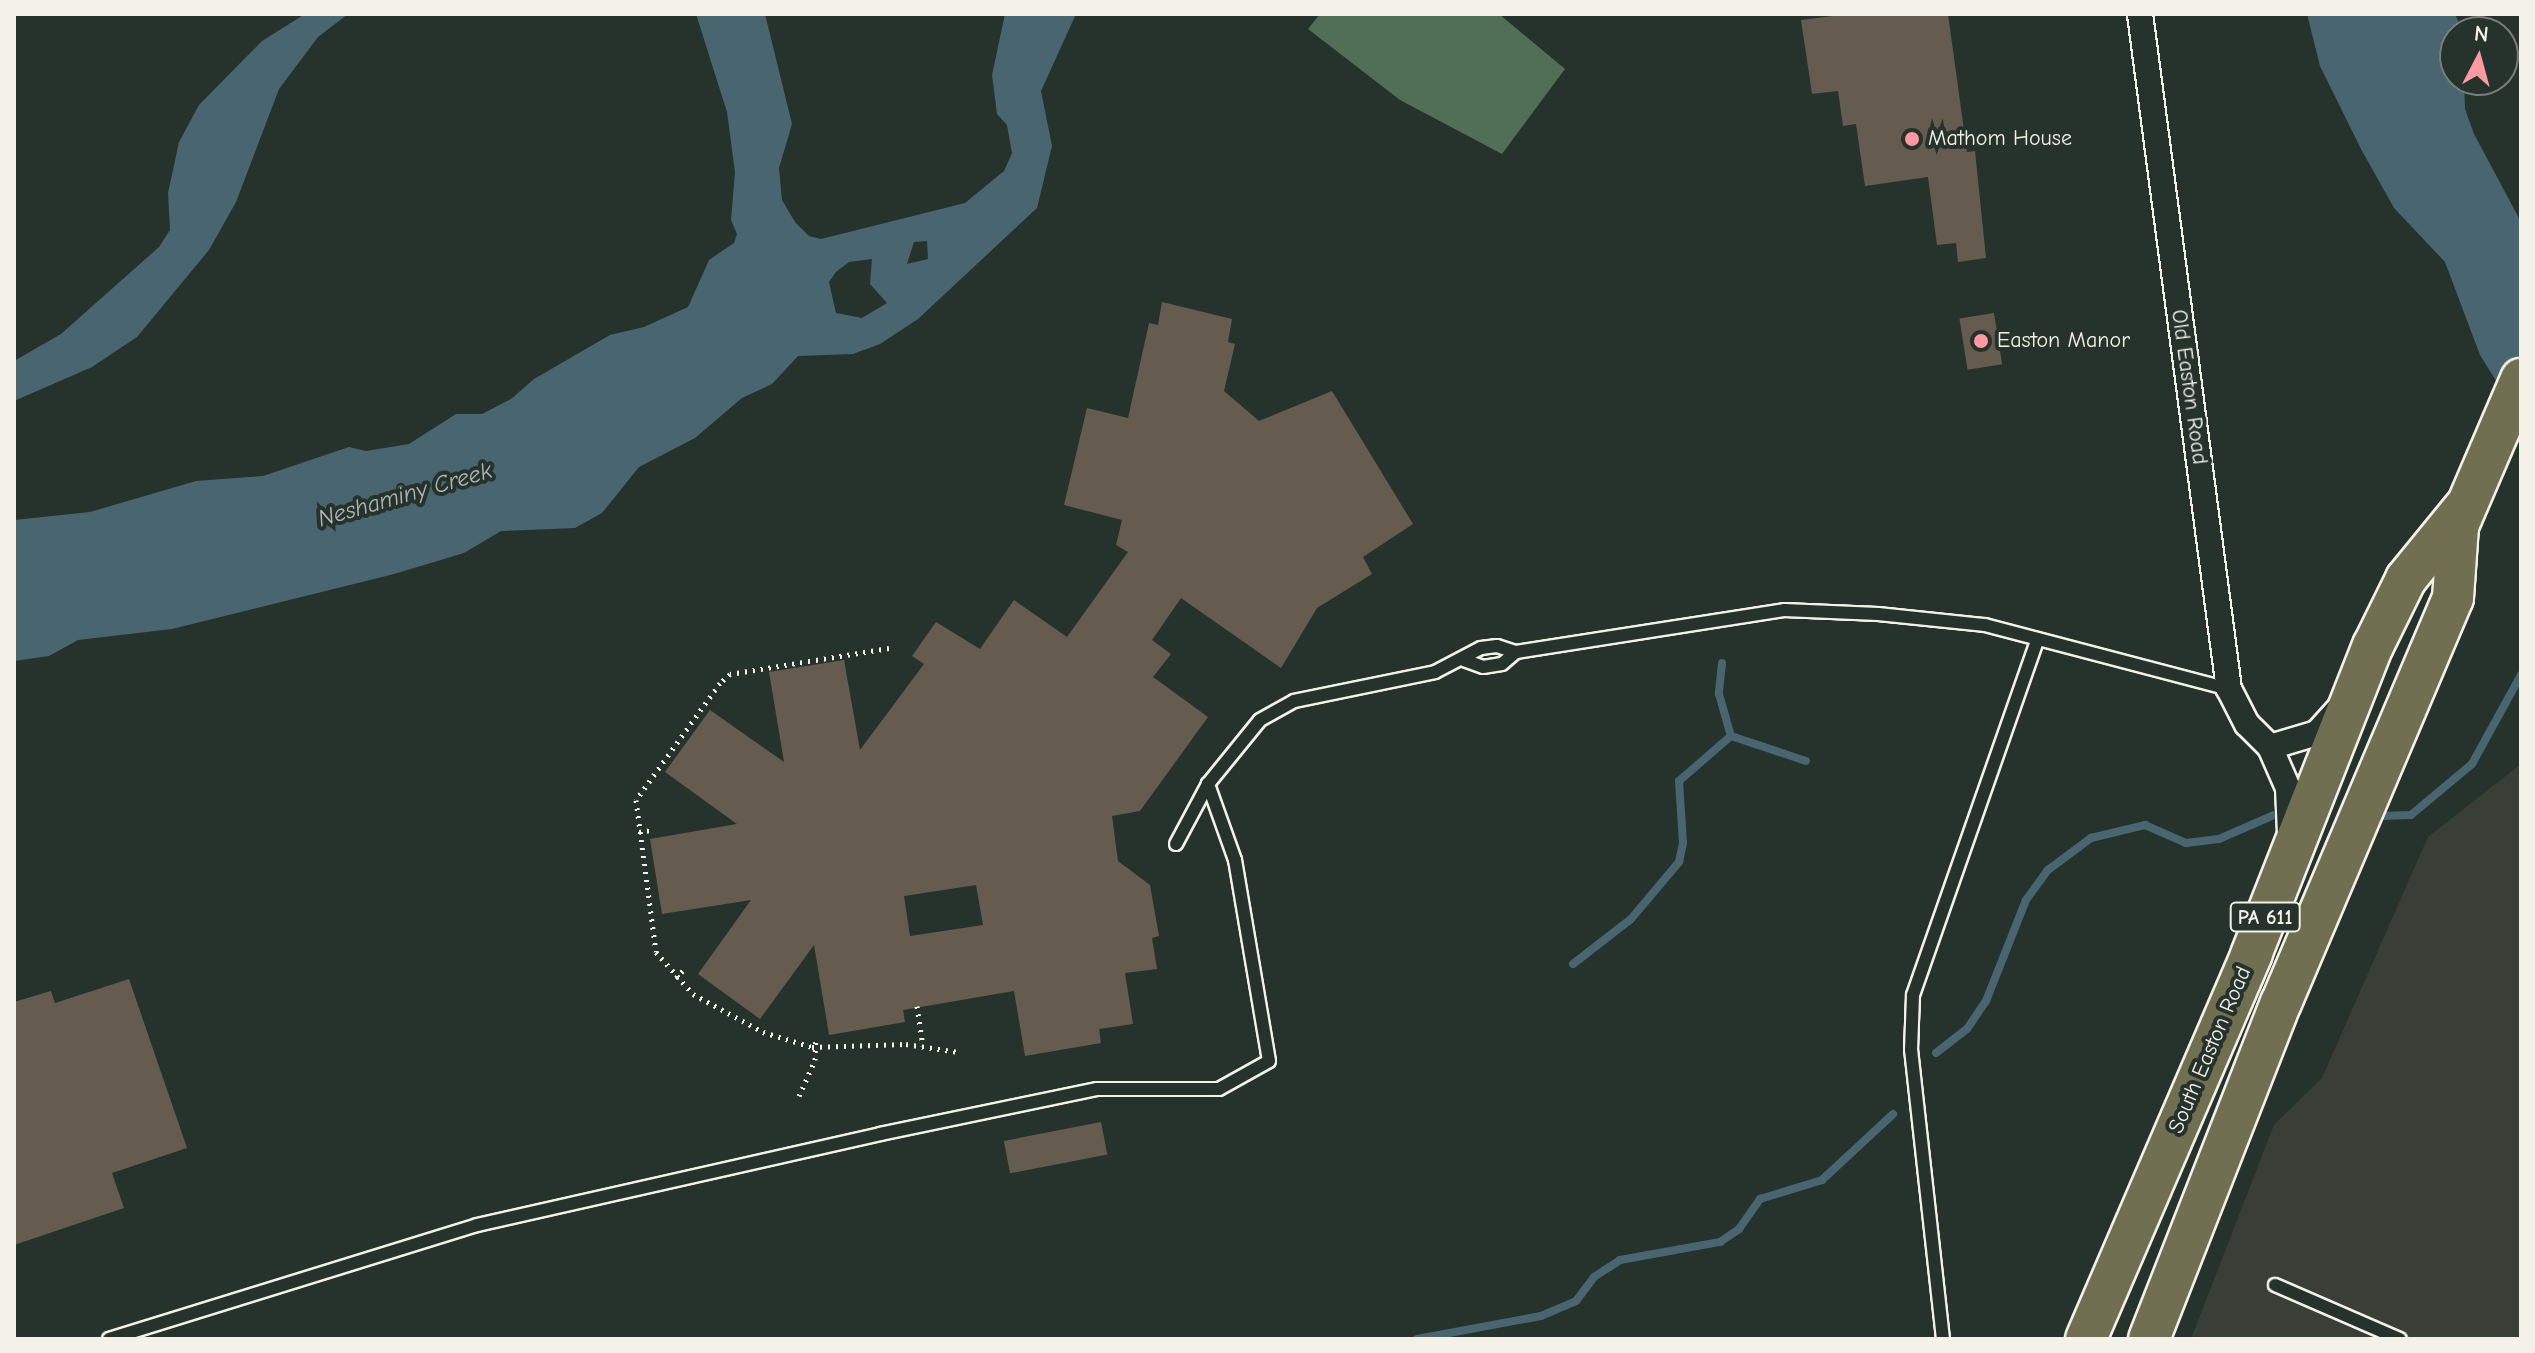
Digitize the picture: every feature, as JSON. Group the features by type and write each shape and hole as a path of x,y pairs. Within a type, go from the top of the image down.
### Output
{"highway":[{"name":"South Easton Road","path":"2149,1339 2281,1003 2453,598 2464,508 2521,379"},
{"name":"South Easton Road","path":"2086,1339 2251,955 2289,848 2360,679 2406,579 2464,508"}],"street":[{"name":"Old Easton Road","path":"2140,14 2229,689 2247,724 2270,747 2288,788 2289,848"},
{"path":"2270,747 2317,733 2360,679"}],"lane":[{"path":"1176,844 1208,784 1260,720 1294,701 1435,672 1464,660 1483,667 1502,664 1516,652 1784,610 1985,625 2229,689"},
{"path":"1943,1339 1911,1050 1913,995 2038,639"},
{"path":"109,1339 477,1225 880,1134 1097,1089 1219,1089 1269,1061 1235,860 1208,784"},
{"path":"2275,1285 2400,1339"}],"path":[{"path":"889,648 730,674 639,795 639,832 656,952 693,994 763,1032 818,1047 923,1046 958,1052"},
{"path":"639,832 651,830"},
{"path":"676,978 687,966"},
{"path":"917,1006 923,1046"},
{"path":"799,1096 818,1047 816,1037"}],"shaded area":[{"path":"2521,764 2521,1339 2191,1339 2274,1125 2322,1078 2428,837"}],"green space":[{"path":"1320,14 1499,14 1565,69 1502,154 1400,100 1308,29"}],"water":[{"path":"305,14 348,14 318,37 279,89 236,202 209,250 137,337 92,367 14,401 14,361 61,334 159,247 170,230 168,193 179,142 199,105 262,41"},
{"name":"Neshaminy Creek","path":"696,14 765,14 792,124 779,168 782,200 795,222 809,236 821,239 965,203 1004,171 1012,153 1007,125 997,114 992,75 1005,14 1076,14 1041,91 1052,146 1037,208 918,319 880,344 853,354 798,356 772,384 742,398 695,438 639,467 602,513 575,528 501,531 464,553 394,574 172,629 78,640 49,656 14,661 14,520 90,512 196,481 263,476 349,447 366,451 409,444 456,414 482,414 511,399 534,379 610,335 644,327 688,307 709,260 734,243 737,234 731,220 735,172 727,112","holes":["927,241 928,259 907,264 914,242","872,259 870,284 887,303 862,318 836,313 829,282 849,262"]},
{"path":"2307,14 2455,14 2439,16 2439,96 2465,96 2465,109 2474,134 2521,222 2521,421 2480,355 2445,262 2394,208 2320,66"}],"building":[{"name":"Mathom House","path":"1849,14 1948,14 1967,152 1975,151 1986,258 1958,262 1956,243 1937,245 1928,177 1865,186 1856,124 1843,126 1838,91 1812,94 1801,20"},
{"path":"1162,302 1232,319 1228,342 1235,344 1224,391 1259,421 1332,391 1413,524 1363,557 1372,574 1317,608 1281,668 1181,598 1152,640 1171,654 1153,677 1208,717 1140,811 1112,816 1118,861 1150,885 1159,936 1152,938 1157,969 1125,973 1133,1024 1099,1029 1101,1043 1025,1056 1014,991 903,1010 905,1022 829,1035 814,945 760,1019 698,974 751,900 662,914 650,839 737,824 665,772 710,710 784,762 769,672 844,660 860,750 924,664 912,656 936,622 980,649 1014,600 1067,637 1128,552 1116,545 1122,520 1064,505 1087,408 1128,418 1149,323 1158,325","holes":["976,885 983,925 910,936 904,896"]},
{"name":"Easton Manor","path":"1994,313 2002,364 1968,370 1959,318"},
{"path":"129,979 187,1148 112,1173 124,1208 14,1245 14,1002 51,991 55,1003"},
{"path":"1101,1122 1107,1154 1010,1173 1004,1141"}],"waterway":[{"path":"1722,663 1719,694 1731,736 1806,761"},
{"path":"2382,816 2411,815 2472,764 2521,675"},
{"path":"1573,964 1631,919 1679,862 1683,843 1679,781 1731,736"},
{"path":"1936,1053 1967,1029 1986,1001 2026,900 2048,870 2091,838 2145,825 2186,843 2219,839 2274,815"},
{"path":"1417,1339 1541,1316 1576,1301 1594,1277 1620,1260 1720,1242 1739,1229 1760,1199 1822,1180 1893,1114"}],"place":[{"name":"Mathom House","path":"1912,139"},
{"name":"Easton Manor","path":"1981,341"}]}
